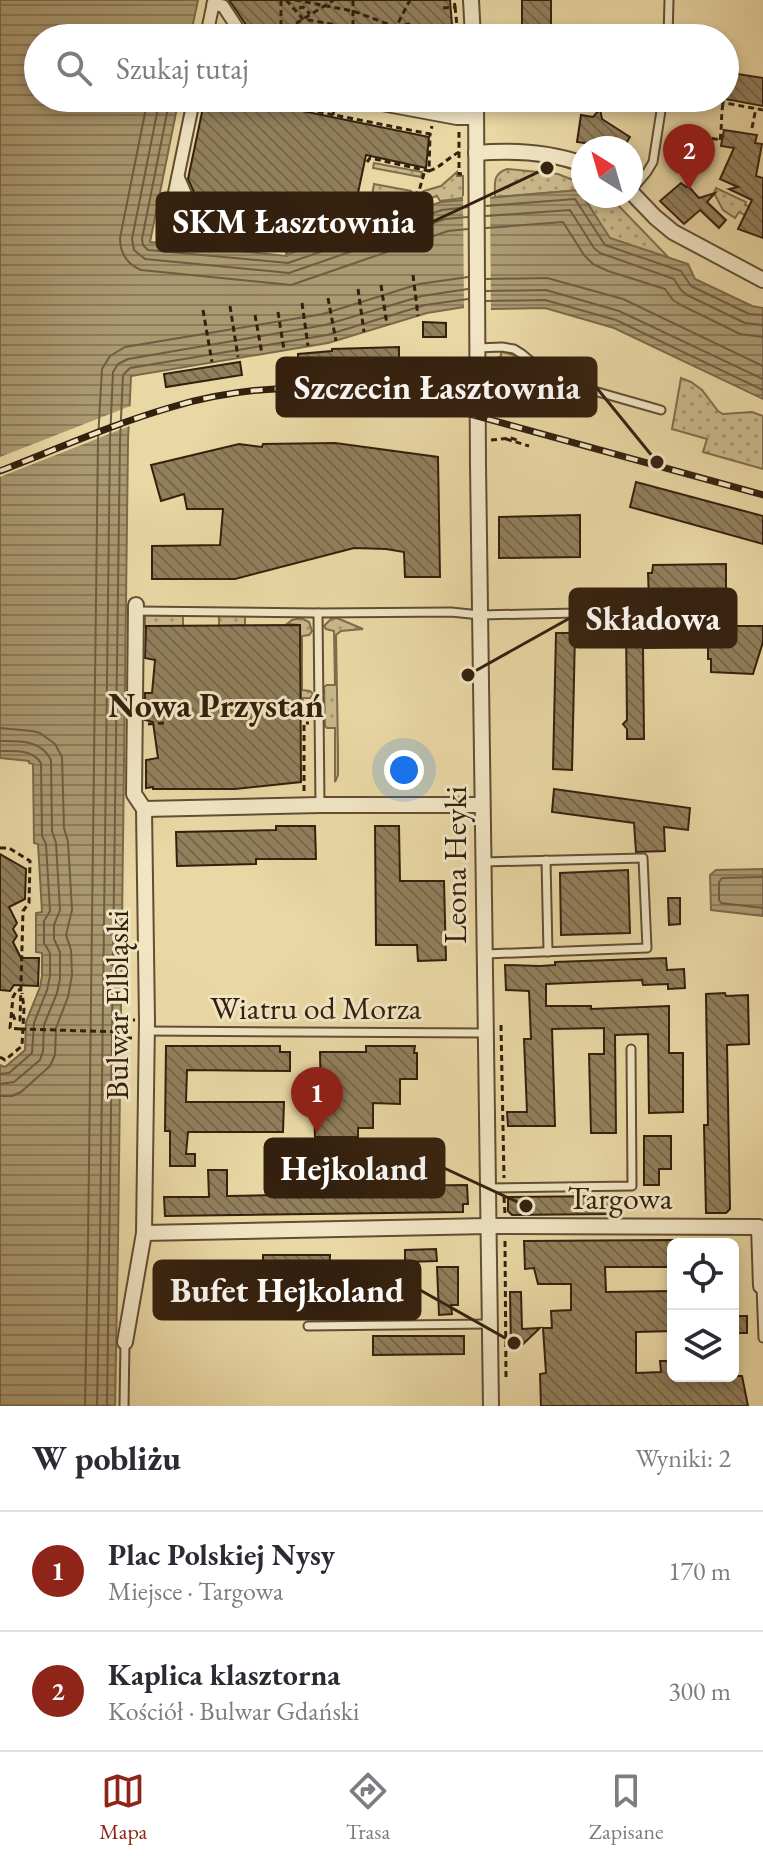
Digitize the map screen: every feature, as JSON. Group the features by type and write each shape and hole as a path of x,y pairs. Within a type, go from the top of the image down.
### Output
{"street":[{"path":"471,0 472,24"},
{"path":"209,24 214,2 223,6 235,24"},
{"path":"191,112 169,230 173,233 286,242"},
{"path":"429,112 476,117"},
{"name":"Leona Heyki","path":"476,112 484,1033 491,1406"},
{"path":"476,153 497,151 548,155 571,161"},
{"path":"178,177 204,236"},
{"path":"643,204 680,237 763,280"},
{"name":"Bulwar Elbląski","path":"125,1342 144,1233 147,1031 144,809 134,794 136,608"},
{"path":"144,809 482,805"},
{"name":"Targowa","path":"144,1233 488,1226 759,1227 761,1286"}],"lane":[{"path":"668,24 669,0"},
{"path":"643,177 653,162 661,112"},
{"path":"477,348 512,348 552,379 661,410"},
{"path":"136,608 318,613 451,612 480,615 623,612"},
{"path":"318,613 320,805"},
{"path":"483,862 643,858 647,948 484,954"},
{"path":"546,860 548,952"},
{"name":"Wiatru od Morza","path":"147,1031 484,1033"},
{"path":"487,1188 632,1186 631,1049"},
{"path":"761,1286 763,1338"},
{"path":"308,1326 490,1324"},
{"name":"Bulwar Elbląski","path":"124,1406 125,1342"}],"path":[{"path":"281,24 284,0 298,9 303,7 310,14"},
{"path":"303,19 298,0 353,11 388,24"},
{"path":"295,24 334,0"},
{"path":"353,0 353,24"},
{"path":"398,24 410,0"},
{"path":"454,0 457,24"},
{"path":"443,8 455,7"},
{"path":"303,19 331,24"},
{"path":"409,24 413,23"},
{"path":"739,105 763,110"},
{"path":"752,128 756,108"},
{"path":"317,112 430,134"},
{"path":"702,137 721,140 722,112"},
{"path":"286,242 409,200 419,191 427,171 434,113"},
{"path":"367,162 370,158 427,171 438,168 459,152 459,117"},
{"path":"413,275 418,316"},
{"path":"381,285 387,325"},
{"path":"358,289 364,332"},
{"path":"328,298 336,341"},
{"path":"302,303 308,346"},
{"path":"230,306 238,357"},
{"path":"203,310 212,362"},
{"path":"278,312 284,350"},
{"path":"255,315 262,354"},
{"path":"500,380 498,388 533,398 530,408"},
{"path":"540,411 541,405"},
{"path":"504,439 529,446"},
{"path":"491,440 517,440"},
{"path":"304,723 304,791"},
{"path":"297,724 319,723"},
{"path":"0,848 9,848 30,861 29,903 23,911 20,1020 15,1020 12,1012"},
{"path":"21,990 17,990 13,997 10,1028 125,1034 126,1022"},
{"path":"0,1057 5,1060 22,1046 24,1008 21,990"},
{"path":"501,1016 506,1391"},
{"path":"19,1029 18,1024 23,1024"}],"shaded area":[{"path":"374,163 422,172 421,177 373,168"},
{"path":"502,171 558,174 571,179 571,191 495,197 495,184"},
{"path":"457,172 457,176 463,176 463,198 440,201 437,196 288,246 286,254 286,245 410,203 424,191 441,186"},
{"path":"374,184 412,193 407,198 374,209 371,202"},
{"path":"716,188 756,208 755,221 739,212 735,218 723,210 714,193"},
{"path":"590,208 621,208 670,259 609,238"},
{"path":"501,352 518,358 541,379 538,382 513,374 511,379 491,374 491,361 501,356"},
{"path":"681,378 702,390 723,414 752,412 763,416 763,469 703,452 707,439 672,429"},
{"path":"145,615 183,616 183,626 145,626"},
{"path":"219,616 245,616 245,625 219,626"},
{"path":"301,618 309,622 312,631 302,636 302,690 313,694 310,698 303,698 302,704 300,625 287,624"},
{"path":"337,618 363,629 341,631 336,635 338,775 335,782 335,728 325,726 324,687 335,685 334,631 324,626"}],"water":[{"path":"0,0 198,0 193,24 24,24 24,112 176,112 150,242 287,256 441,202 571,191 571,208 591,208 610,238 688,264 695,279 752,306 763,308 763,399 614,328 545,308 464,307 427,313 328,343 131,376 115,1406 0,1406 0,1065 5,1067 25,1050 26,1022 42,976 42,953 36,952 36,913 42,912 38,844 34,843 33,764 0,758"},
{"path":"763,869 763,916 711,910 710,875 716,870"}],"pier":[{"path":"490,194 491,313 464,312 463,196"},
{"path":"133,405 132,425 0,477 0,457"}],"building":[{"path":"229,0 450,0 452,24 245,24"},
{"path":"522,0 551,0 551,24 522,24"},
{"path":"739,74 763,78 763,106 739,102"},
{"path":"202,112 307,112 429,137 426,168 366,155 358,193 365,212 293,237 210,228 188,179"},
{"path":"601,112 602,119 628,136 578,136 581,115 593,117"},
{"path":"724,130 757,135 755,143 762,144 756,176 763,178 763,238 738,229 752,200 729,189 738,187 720,179 734,148 721,146"},
{"path":"681,183 699,198 715,193 707,202 726,220 719,228 700,210 684,224 660,201"},
{"path":"423,322 446,323 446,337 423,337"},
{"path":"399,347 399,361 298,363 298,354 332,349"},
{"path":"240,362 242,375 166,387 164,374"},
{"path":"335,443 438,457 440,577 405,577 404,552 354,548 235,579 152,579 152,546 220,545 223,509 187,509 184,494 161,501 151,465 239,444 262,447 263,444"},
{"path":"636,482 763,516 763,544 630,507"},
{"path":"580,515 580,557 499,558 499,517"},
{"path":"726,564 726,599 685,600 685,626 763,626 763,642 753,674 711,672 708,647 643,648 644,739 627,739 627,729 623,724 627,720 626,627 650,627 648,573 652,573 653,565"},
{"path":"300,625 301,782 235,789 146,788 146,760 158,758 153,722 145,720 145,693 152,693 155,660 145,658 146,626"},
{"path":"556,633 575,633 572,770 553,769"},
{"path":"554,789 690,808 688,830 664,827 665,851 636,852 634,823 552,812"},
{"path":"276,826 315,826 316,859 256,859 256,864 177,866 176,832 276,830"},
{"path":"375,826 399,826 400,881 444,881 446,960 418,961 417,945 376,945"},
{"path":"0,854 26,869 25,899 9,907 17,923 13,929 17,936 13,942 21,958 39,958 38,986 14,985 10,991 0,990"},
{"path":"628,870 630,933 561,935 560,873"},
{"path":"668,898 680,898 680,924 669,925"},
{"path":"666,958 667,970 684,969 685,988 668,989 668,984 643,985 642,980 546,984 546,1006 591,1006 591,1009 669,1006 669,1053 683,1053 683,1112 649,1113 648,1034 615,1035 616,1133 591,1133 589,1054 604,1054 604,1028 552,1029 555,1126 508,1126 507,1112 527,1112 524,1039 531,1039 529,991 506,990 505,965 540,966 555,965 555,962"},
{"path":"725,993 726,996 748,995 749,1044 727,1045 730,1209 726,1213 706,1213 706,994"},
{"path":"166,1046 280,1046 280,1052 290,1052 290,1071 187,1070 186,1102 284,1102 283,1132 188,1132 186,1154 195,1154 195,1166 170,1166 170,1131 165,1131"},
{"path":"366,1046 415,1046 417,1079 400,1079 400,1104 373,1103 373,1128 358,1128 358,1137 315,1137 314,1111 317,1103 321,1103 320,1052 366,1052"},
{"path":"644,1136 671,1136 671,1169 659,1169 659,1185 644,1185"},
{"path":"208,1170 227,1170 227,1196 277,1195 277,1187 292,1187 292,1177 375,1177 375,1186 467,1185 468,1204 463,1204 463,1212 165,1216 164,1197 209,1197"},
{"path":"611,1196 610,1214 512,1215 508,1211 508,1197"},
{"path":"667,1240 667,1267 605,1267 606,1292 667,1291 667,1331 636,1332 636,1373 661,1372 660,1361 667,1361 667,1382 739,1382 739,1376 742,1376 748,1406 541,1406 540,1374 546,1373 543,1328 552,1328 551,1311 571,1310 571,1284 538,1284 534,1268 525,1269 524,1241"},
{"path":"436,1249 437,1261 405,1262 405,1250"},
{"path":"263,1255 330,1255 329,1276 263,1275"},
{"path":"437,1267 458,1267 458,1305 451,1305 452,1314 439,1315"},
{"path":"510,1292 521,1292 522,1329 540,1328 519,1348 511,1348"},
{"path":"739,1316 747,1316 747,1333 739,1333"},
{"path":"373,1336 464,1336 464,1354 373,1355"}],"railway":[{"path":"0,471 128,421 203,399 266,389 330,389 426,402 763,495"}],"place":[{"name":"SKM Łasztownia","path":"547,168"},
{"name":"Kaplica klasztorna","path":"689,190"},
{"name":"Szczecin Łasztownia","path":"657,462"},
{"name":"Składowa","path":"468,675"},
{"name":"Plac Polskiej Nysy","path":"317,1133"},
{"name":"Hejkoland","path":"526,1206"},
{"name":"Bufet Hejkoland","path":"514,1343"}],"district":[{"name":"Nowa Przystań","path":"216,705"}]}
